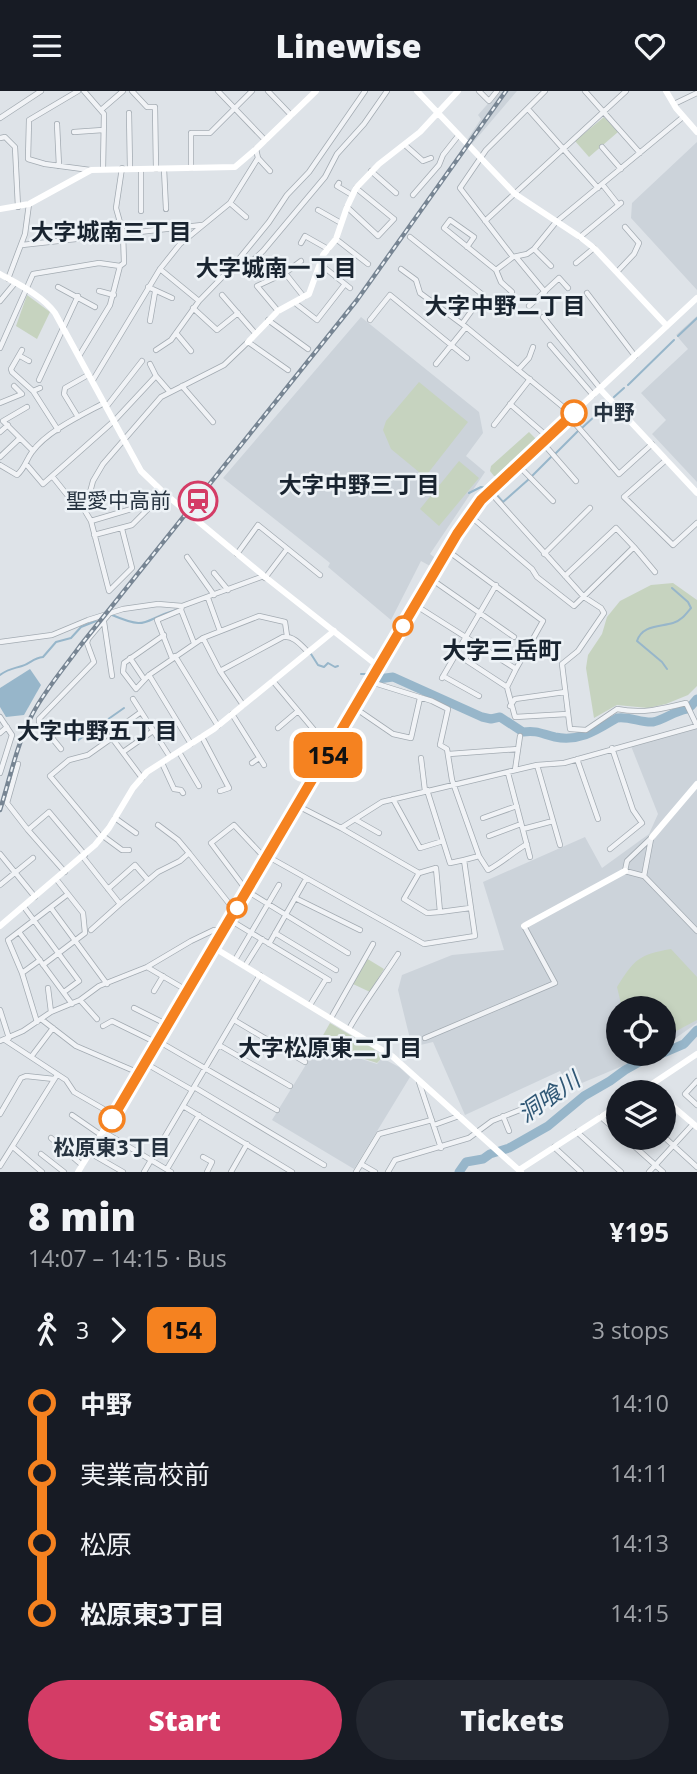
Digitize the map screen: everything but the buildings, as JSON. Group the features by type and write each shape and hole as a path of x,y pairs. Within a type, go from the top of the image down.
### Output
{"street":[{"path":"0,118 41,91"},
{"path":"28,159 29,120 78,91"},
{"path":"84,91 104,114 103,169"},
{"path":"101,110 123,91"},
{"path":"132,91 147,107 155,107 156,169"},
{"path":"218,91 265,140"},
{"path":"191,168 191,134 210,133 252,91"},
{"path":"268,91 291,115"},
{"path":"0,138 5,137 28,159 37,163 91,170 235,167 316,91"},
{"path":"156,349 171,340 193,308 234,265 269,222 287,195 309,172 365,91"},
{"path":"250,263 325,177 337,154 387,91"},
{"path":"122,529 132,568 109,591 91,521 85,511 93,481 103,464 169,391 224,365 278,311 309,294 323,255 337,239 356,188 370,171 420,132 458,91"},
{"path":"479,91 489,101 497,91"},
{"path":"545,91 480,158 460,188 545,292"},
{"path":"585,91 640,153"},
{"path":"485,221 626,91"},
{"path":"666,91 697,132"},
{"path":"420,92 436,113 515,194 594,249 667,326"},
{"path":"674,104 697,93"},
{"path":"528,109 619,203 580,237"},
{"path":"129,113 130,168"},
{"path":"496,270 514,256 527,254 534,249 556,222 684,117"},
{"path":"57,124 59,166"},
{"path":"75,132 103,129"},
{"path":"413,195 439,165 443,155 458,136"},
{"path":"405,145 423,161 431,158"},
{"path":"15,147 18,208"},
{"path":"602,147 621,169"},
{"path":"256,149 258,158 270,171"},
{"path":"78,417 64,394 65,388 91,377 172,253 230,203 258,158"},
{"path":"79,356 114,295 120,267 124,263 124,233 116,208 122,169"},
{"path":"141,169 141,211"},
{"path":"164,169 166,209"},
{"path":"0,209 29,204 91,170"},
{"path":"370,171 396,193"},
{"path":"339,183 337,186 352,195"},
{"path":"347,207 378,236 394,219 356,188"},
{"path":"230,203 246,217"},
{"path":"8,279 22,245 29,204"},
{"path":"318,210 342,223"},
{"path":"467,247 474,237 450,219 443,228 496,270 501,282 512,292 510,311"},
{"path":"22,245 202,225"},
{"path":"617,272 634,254 639,243 625,227"},
{"path":"301,243 304,236 328,249"},
{"path":"410,237 483,295 452,345 436,364"},
{"path":"337,239 368,264"},
{"path":"534,249 551,266"},
{"path":"576,263 594,249"},
{"path":"278,311 257,286 285,273 301,261"},
{"path":"0,348 33,274 99,263 120,267"},
{"path":"295,303 317,320 348,286 320,264"},
{"path":"160,269 199,301"},
{"path":"401,269 416,280 420,293 464,325 568,411 570,417 619,474 652,444"},
{"path":"285,273 305,298"},
{"path":"0,274 51,307 141,471 237,554 334,631 375,675 448,709 440,745 447,749 449,754 454,784 479,856 488,870 504,862 507,856 527,843"},
{"path":"529,306 559,278 568,288"},
{"path":"0,302 15,283"},
{"path":"58,286 95,307"},
{"path":"148,287 172,298"},
{"path":"99,291 114,295"},
{"path":"150,321 155,292"},
{"path":"587,293 635,356"},
{"path":"222,295 255,333"},
{"path":"370,320 390,295 467,358"},
{"path":"40,380 78,296"},
{"path":"51,1138 80,1169 470,515 545,439 697,298"},
{"path":"193,308 217,330 237,313"},
{"path":"543,317 600,389 697,493"},
{"path":"268,320 308,349"},
{"path":"176,333 191,351"},
{"path":"248,342 288,370"},
{"path":"550,345 593,395"},
{"path":"518,370 529,358 533,347"},
{"path":"29,361 21,353 11,369 12,372 33,390 58,430"},
{"path":"0,465 17,475 33,451 58,430 106,404 142,361"},
{"path":"149,364 169,391"},
{"path":"26,464 43,484 115,420 156,376"},
{"path":"494,425 530,379"},
{"path":"0,403 22,394 14,386"},
{"path":"182,386 213,422"},
{"path":"33,390 40,388"},
{"path":"510,404 545,439 576,481"},
{"path":"0,432 4,421 27,407"},
{"path":"4,421 33,451"},
{"path":"0,457 20,438"},
{"path":"667,459 624,497 673,545 697,523"},
{"path":"518,465 553,501"},
{"path":"52,476 68,496"},
{"path":"341,828 382,802 537,765 577,759 697,726 695,716 686,703 656,711 631,712 617,709 601,718 593,727 580,731 570,729 562,664 578,651 604,613 584,597 490,492"},
{"path":"93,535 132,525 164,493"},
{"path":"91,521 155,502"},
{"path":"544,554 590,508"},
{"path":"470,515 532,569 537,577 574,606 634,547"},
{"path":"237,554 258,525 320,575"},
{"path":"565,576 616,528 655,572"},
{"path":"218,726 174,657 157,620 181,608 265,577 287,549"},
{"path":"447,550 543,621 507,687 515,717 568,713"},
{"path":"187,557 215,595"},
{"path":"215,573 228,590"},
{"path":"430,579 514,637"},
{"path":"480,696 442,677 496,585"},
{"path":"208,598 220,631"},
{"path":"0,642 52,635 110,613 145,605 181,608"},
{"path":"415,605 516,669"},
{"path":"181,608 194,643"},
{"path":"61,749 38,722 39,719 94,661 88,639 110,613"},
{"path":"164,635 124,663 123,672 136,689 149,675 194,643 259,616 285,622 287,636"},
{"path":"104,621 112,676"},
{"path":"0,926 84,856 102,837 142,778 218,726 334,631"},
{"path":"287,636 308,652"},
{"path":"220,671 287,636"},
{"path":"203,638 220,671 243,705"},
{"path":"456,653 507,687"},
{"path":"130,658 144,680"},
{"path":"149,675 192,745"},
{"path":"272,680 331,750"},
{"path":"510,706 515,699 565,692"},
{"path":"355,708 393,734 411,739 420,698"},
{"path":"133,699 170,757"},
{"path":"278,728 298,711"},
{"path":"141,712 112,733 112,738 142,778"},
{"path":"232,714 264,765"},
{"path":"0,717 12,735 0,771"},
{"path":"0,733 7,727"},
{"path":"123,752 153,731"},
{"path":"299,749 317,734"},
{"path":"515,771 520,736"},
{"path":"202,737 229,788 220,791"},
{"path":"112,738 88,755 69,760 50,776 102,837 122,850 129,850"},
{"path":"610,849 642,823 634,810 612,748"},
{"path":"449,754 518,749"},
{"path":"179,752 199,786"},
{"path":"252,763 259,758"},
{"path":"421,758 426,790 450,863 479,856"},
{"path":"577,759 598,819"},
{"path":"162,762 174,789 183,793"},
{"path":"18,764 6,803 65,873"},
{"path":"537,765 560,845"},
{"path":"508,773 530,857"},
{"path":"625,871 627,861 652,837 697,784"},
{"path":"393,799 420,848 443,841"},
{"path":"298,806 419,873"},
{"path":"483,818 517,806"},
{"path":"28,831 49,812 120,904"},
{"path":"115,818 136,833"},
{"path":"356,820 379,834"},
{"path":"489,836 553,821"},
{"path":"158,825 189,853 235,911"},
{"path":"348,953 247,891 211,843 234,825 266,857 424,944 475,936 464,860"},
{"path":"643,876 652,837"},
{"path":"91,930 148,880 189,853"},
{"path":"0,854 36,897"},
{"path":"0,885 33,859"},
{"path":"108,889 135,865 148,880"},
{"path":"440,912 436,868 419,873 404,899 427,913 440,912 471,908"},
{"path":"425,1038 555,983 524,926 625,871 643,876 697,931"},
{"path":"268,944 306,879"},
{"path":"22,974 58,954 85,933 83,913 57,880"},
{"path":"235,960 279,885"},
{"path":"68,894 8,940 39,1020 76,1046 139,1073"},
{"path":"295,898 360,930"},
{"path":"24,907 79,981 64,992"},
{"path":"51,908 107,984"},
{"path":"230,920 327,980 310,1005"},
{"path":"4,1039 51,1012 147,967 191,941 214,930 222,932"},
{"path":"19,932 73,1004"},
{"path":"275,933 336,970"},
{"path":"245,966 262,939"},
{"path":"331,1018 373,944"},
{"path":"214,947 392,1056 508,1159 517,1171 606,1114"},
{"path":"349,1029 398,954"},
{"path":"147,967 188,991"},
{"path":"144,1172 260,975"},
{"path":"154,991 163,977"},
{"path":"48,988 51,1012"},
{"path":"80,1000 97,1019"},
{"path":"134,1008 168,1025"},
{"path":"0,1010 4,1039 55,1077"},
{"path":"234,1020 305,1062"},
{"path":"103,1026 112,1021 158,1042 277,1110"},
{"path":"31,1057 53,1028"},
{"path":"219,1045 290,1086"},
{"path":"658,1080 697,1054"},
{"path":"145,1063 324,1165"},
{"path":"0,1114 21,1078 26,1076 66,1080 74,1092 114,1115"},
{"path":"0,1166 55,1077"},
{"path":"418,1078 441,1148"},
{"path":"697,1081 685,1094 697,1105"},
{"path":"388,1172 395,1160 469,1138 492,1121 535,1104 555,1092"},
{"path":"183,1106 292,1172"},
{"path":"676,1109 695,1126 676,1142"},
{"path":"72,1115 169,1171 199,1115"},
{"path":"356,1172 379,1135 460,1116"},
{"path":"503,1117 509,1131"},
{"path":"601,1117 606,1121"},
{"path":"577,1132 621,1172"},
{"path":"232,1172 247,1144"},
{"path":"13,1147 41,1172"},
{"path":"554,1147 581,1172"},
{"path":"676,1148 697,1167"},
{"path":"639,1150 663,1172"},
{"path":"649,1172 669,1150"},
{"path":"0,1151 8,1155"},
{"path":"90,1153 122,1172"},
{"path":"41,1154 64,1172"},
{"path":"203,1157 212,1162 206,1172"},
{"path":"361,1164 375,1172"}],"shaded area":[{"path":"499,91 517,91 471,145 467,140 481,119 478,115"},
{"path":"697,142 697,290 631,218 632,203"},
{"path":"697,316 697,482 652,434 666,420 641,393 688,349 676,335"},
{"path":"361,317 479,412 483,433 466,456 485,472 430,554 437,559 432,567 421,561 391,620 328,567 330,563 223,478"},
{"path":"697,728 697,1023 676,1038 676,996 606,996 606,1066 622,1066 570,1088 560,1071 465,1115 433,1042 412,1047 398,990 402,975 452,955 504,950 483,882 585,837 602,868 649,834 658,814 631,746"},
{"path":"318,1045 377,1064 382,1058 410,1077 354,1169 272,1120"}],"green space":[{"path":"604,117 618,132 589,157 575,141"},
{"path":"27,295 50,312 37,339 16,326"},
{"path":"419,382 468,422 425,477 391,449 383,430 386,421"},
{"path":"529,432 538,441 499,476 494,476 490,471 491,466"},
{"path":"459,461 479,478 439,526 420,509"},
{"path":"673,583 697,600 697,686 688,695 666,704 648,708 617,705 594,718 586,668 588,655 602,634 607,617 620,601 651,585"},
{"path":"671,949 697,977 697,1020 676,1031 676,996 619,996 617,987 628,970 638,960"},
{"path":"366,958 384,969 370,992 353,984"},
{"path":"330,1023 374,1049 382,1058 377,1063 318,1044"}],"water":[{"path":"30,669 41,685 24,715 6,717 0,707 0,688"}],"waterway":[{"path":"678,336 697,318"},
{"path":"628,385 674,340"},
{"path":"614,397 624,388"},
{"path":"583,427 609,403"},
{"path":"556,453 579,430"},
{"path":"532,476 552,456"},
{"path":"495,493 503,502 529,479"},
{"path":"469,493 481,487 487,488"},
{"path":"667,669 637,641 647,629 676,622 691,608 672,588"},
{"path":"112,615 140,623 176,610"},
{"path":"0,675 43,657 56,642 71,638 81,627 96,621"},
{"path":"311,654 318,665 324,667 328,663 338,666"},
{"path":"361,674 370,674 378,679"},
{"path":"378,679 393,677 482,717 500,717 523,732 564,738 588,734 617,718 653,722 687,709"},
{"path":"691,706 697,699"},
{"path":"77,741 124,708"},
{"name":"洞喰川","path":"676,1047 684,1044 697,1030"},
{"name":"洞喰川","path":"459,1172 466,1162 483,1159 509,1148 548,1126 584,1096 632,1066"}],"railway":[{"path":"0,810 22,736 49,687 357,300 506,91"}],"bus line":[{"name":"154","path":"112,1119 457,534 481,500 574,413"}],"place":[{"name":"中野","path":"574,413"},
{"name":"聖愛中高前","path":"198,501"},
{"name":"松原東3丁目","path":"112,1119"}],"district":[{"name":"大字城南三丁目","path":"111,232"},
{"name":"大字城南一丁目","path":"276,268"},
{"name":"大字中野二丁目","path":"505,306"},
{"name":"大字中野三丁目","path":"359,485"},
{"name":"大字三岳町","path":"502,651"},
{"name":"大字中野五丁目","path":"97,731"},
{"name":"大字松原東二丁目","path":"330,1048"}]}
